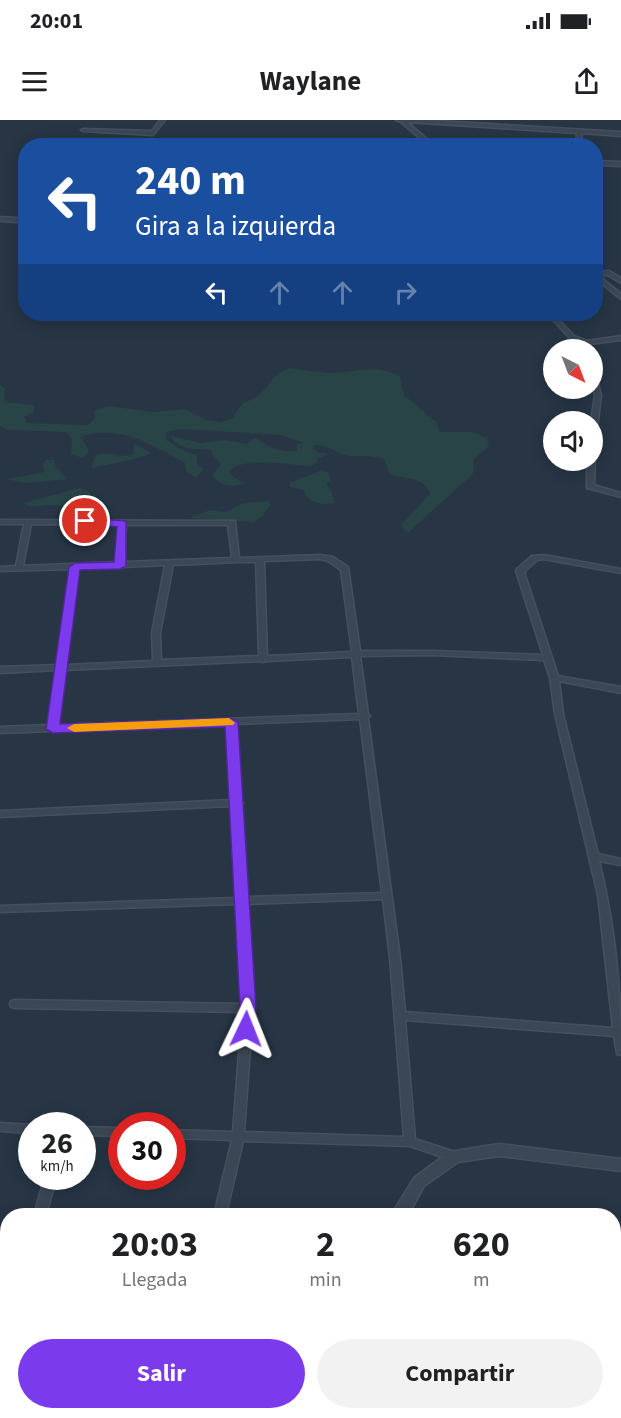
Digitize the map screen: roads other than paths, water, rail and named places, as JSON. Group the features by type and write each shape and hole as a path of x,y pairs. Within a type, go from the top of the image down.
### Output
{"street":[{"path":"87,125 83,130 153,133 164,120"},
{"path":"401,120 621,134"},
{"path":"401,120 423,138"},
{"path":"579,138 580,132"},
{"path":"603,163 621,164"},
{"path":"0,219 17,220"},
{"path":"603,274 609,273 621,281"},
{"path":"603,280 618,291 621,297"},
{"path":"556,321 575,339"},
{"path":"603,342 621,338"},
{"path":"591,471 590,486 621,495"},
{"path":"0,522 232,523 236,561"},
{"path":"19,568 28,522"},
{"path":"120,566 122,524"},
{"path":"0,569 320,557 330,559 345,569 366,716 395,958 410,1142"},
{"path":"621,570 535,558 520,571 554,678 559,714 603,895 621,1051"},
{"path":"260,560 263,660"},
{"path":"157,664 156,633 169,564"},
{"path":"53,729 59,667 71,608 75,567"},
{"path":"0,670 357,654 433,653 546,658"},
{"path":"554,678 621,690"},
{"path":"0,730 366,716"},
{"path":"222,1208 238,1137 248,1008 238,803 231,722"},
{"path":"0,814 238,803"},
{"path":"593,856 621,862"},
{"path":"0,909 386,896"},
{"path":"15,1004 248,1008"},
{"path":"400,1016 619,1032"},
{"path":"0,1127 18,1128"},
{"path":"186,1135 410,1142 454,1156 499,1150 621,1166"},
{"path":"404,1208 419,1182 454,1156"},
{"path":"42,1208 47,1190"}]}
